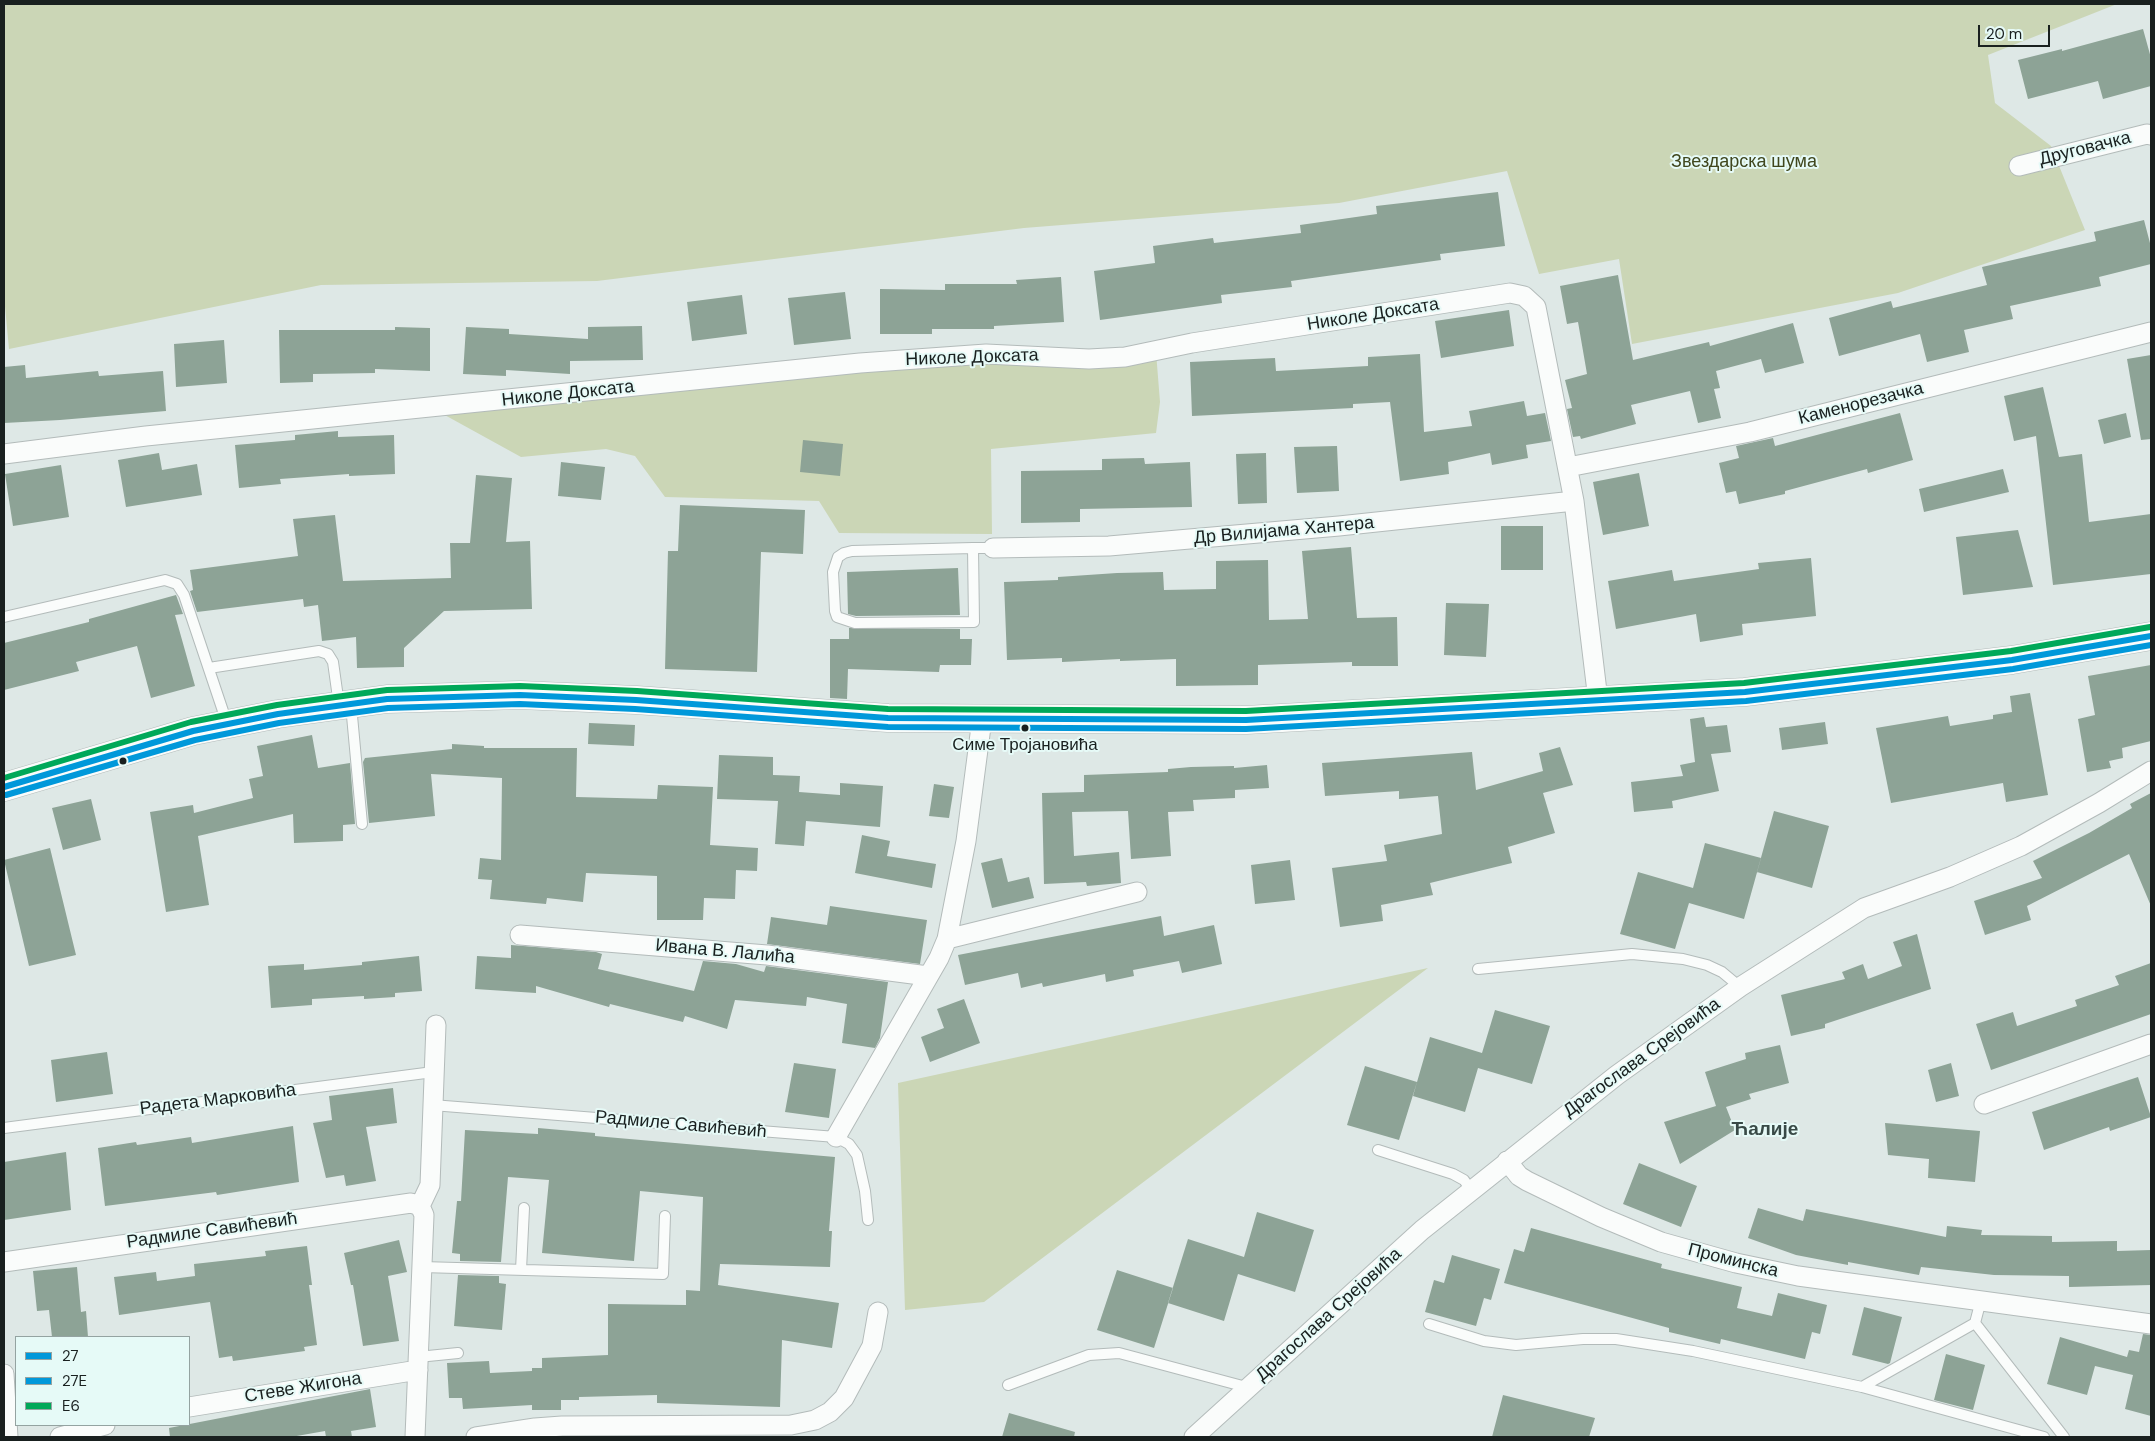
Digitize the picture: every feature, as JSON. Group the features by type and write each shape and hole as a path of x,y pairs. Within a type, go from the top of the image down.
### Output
{"main road":[{"path":"4,787 193,731 278,714 345,705 454,695 520,695 636,700 888,718 1246,720 1755,690 2012,660 2151,636"}],"street":[{"name":"Друговачка","path":"2019,166 2147,134 2151,135"},
{"name":"Николе Доксата","path":"4,454 146,436 860,362 986,354 1090,359 1125,357 1192,343 1510,293 1524,296 1536,307 1574,501 1598,700"},
{"name":"Каменорезачка","path":"1568,467 1750,432 2151,332"},
{"name":"Др Вилијама Хантера","path":"993,548 1127,545 1339,526 1574,501"},
{"path":"836,1137 928,976 947,939 966,841 982,719"},
{"name":"Драгослава Срејовића","path":"1194,1437 1422,1230 1617,1076 1740,986 1864,908 1950,877 2021,846 2099,803 2151,771"},
{"path":"947,939 1137,892"},
{"name":"Ивана В. Лалића","path":"520,934 767,955 928,976"},
{"path":"415,1437 424,1212 420,1206 430,1185 436,1025"},
{"path":"1984,1104 2151,1044"},
{"name":"Проминска","path":"1507,1161 1519,1176 1527,1181 1601,1218 1679,1248 1798,1276 2151,1324"},
{"name":"Радмиле Савићевић","path":"4,1262 411,1203 420,1206"},
{"path":"476,1437 562,1426 791,1425 814,1420 830,1412 848,1390 872,1346 878,1312"},
{"name":"Стеве Жигона","path":"190,1407 418,1364"},
{"path":"4,1374 8,1437"},
{"path":"60,1437 101,1426"}],"lane":[{"path":"973,548 974,622 855,623 837,617 833,572 838,557 844,552 973,548 993,548"},
{"path":"4,616 165,580 177,584 184,595 228,724"},
{"path":"209,668 319,650 328,654 333,662 345,705 362,824"},
{"path":"1478,969 1632,954 1683,959 1707,965 1722,972 1740,986"},
{"name":"Радета Марковића","path":"4,1128 433,1072"},
{"name":"Радмиле Савићевић","path":"432,1106 836,1137"},
{"path":"836,1137 849,1144 857,1155 865,1191 868,1220"},
{"path":"1378,1150 1453,1174 1464,1180 1471,1190"},
{"path":"521,1270 524,1208"},
{"path":"422,1267 663,1274 665,1216"},
{"path":"1862,1387 1975,1324 1981,1300"},
{"path":"1429,1324 1484,1341 1516,1345 1583,1339 1616,1339 1693,1351 1862,1387 2044,1437"},
{"path":"1975,1324 2064,1437"},
{"path":"418,1364 458,1353"},
{"path":"1008,1385 1089,1355 1119,1353 1250,1388"}],"green space":[{"name":"Звездарска шума","path":"4,4 2117,4 1988,55 1995,103 2051,146 2085,230 1898,293 1632,344 1619,259 1539,274 1507,171 1339,203 1024,228 597,281 321,285 9,349 4,296"},
{"path":"1156,352 1160,402 1156,433 991,449 992,534 839,533 819,501 665,497 635,456 606,449 521,457 432,408 860,363"},
{"path":"1428,968 984,1302 905,1310 898,1083"}],"building":[{"path":"2143,29 2151,58 2151,86 2103,99 2098,81 2028,99 2018,60 2062,49 2062,51"},
{"path":"1498,192 1505,246 1440,254 1441,260 1291,281 1292,287 1221,295 1222,303 1100,320 1094,271 1155,263 1153,246 1213,238 1214,243 1301,233 1300,225 1377,214 1376,206"},
{"path":"2144,220 2151,247 2151,264 2099,277 2101,286 2010,306 2013,319 1964,330 1969,352 1927,362 1920,334 1839,356 1829,318 1891,301 1893,308 1987,285 1982,267 2096,241 2094,232"},
{"path":"1618,275 1633,360 1709,342 1710,346 1793,323 1804,363 1765,373 1761,359 1716,371 1720,388 1714,389 1721,418 1698,423 1690,391 1631,405 1636,424 1581,439 1580,436 1573,437 1567,409 1572,408 1565,380 1587,374 1578,322 1567,324 1560,286"},
{"path":"1061,277 1064,322 994,326 994,329 932,329 932,334 880,334 880,289 945,290 945,284 1017,284 1016,280"},
{"path":"845,292 851,339 794,345 788,298"},
{"path":"742,295 747,334 692,341 687,302"},
{"path":"1509,310 1514,346 1441,358 1435,321"},
{"path":"642,326 643,360 570,361 570,374 506,370 506,376 463,374 466,327 509,329 509,334 588,339 588,327"},
{"path":"395,327 430,328 430,371 375,369 375,373 313,374 313,382 280,383 279,330 395,330"},
{"path":"224,340 227,383 176,387 174,344"},
{"path":"1420,354 1424,432 1472,426 1469,411 1524,401 1527,416 1545,413 1551,441 1526,445 1528,458 1492,465 1490,453 1448,462 1449,474 1400,481 1390,402 1353,404 1353,408 1192,416 1190,362 1275,358 1276,371 1368,366 1368,357"},
{"path":"2151,355 2151,439 2141,440 2127,359"},
{"path":"25,365 26,378 98,371 99,376 163,371 166,411 4,423 4,367"},
{"path":"2043,387 2059,457 2082,454 2089,522 2151,514 2151,574 2053,585 2036,436 2014,441 2004,396"},
{"path":"1900,413 1913,460 1868,473 1867,469 1785,491 1785,494 1739,504 1736,491 1726,493 1719,463 1739,458 1736,446 1773,438 1775,446"},
{"path":"2126,413 2131,437 2104,444 2098,420"},
{"path":"338,431 338,437 394,435 395,474 349,476 349,474 280,479 281,484 239,488 235,445 295,440 295,435"},
{"path":"803,440 843,444 840,476 800,472"},
{"path":"1337,446 1339,491 1297,493 1294,447"},
{"path":"159,453 162,470 197,464 202,495 126,507 118,460"},
{"path":"1266,453 1267,503 1238,504 1236,454"},
{"path":"1144,458 1145,464 1190,462 1192,507 1080,509 1080,522 1021,523 1021,471 1102,470 1102,459"},
{"path":"561,462 605,467 601,500 558,496"},
{"path":"61,465 69,517 13,526 5,474"},
{"path":"2003,469 2009,492 1924,512 1919,489"},
{"path":"1639,473 1649,526 1603,535 1593,482"},
{"path":"476,475 512,478 506,542 530,541 532,609 444,611 404,648 404,667 357,668 356,637 322,641 318,605 304,607 303,599 197,612 190,591 193,590 190,570 298,556 293,519 335,515 343,581 451,578 450,543 470,543"},
{"path":"680,505 805,510 803,554 761,552 757,672 665,669 668,551 678,551"},
{"path":"1501,526 1543,526 1543,570 1501,570"},
{"path":"2018,530 2033,587 1963,595 1956,537"},
{"path":"1351,547 1357,618 1397,617 1398,666 1352,666 1352,662 1258,665 1258,685 1176,686 1176,659 1062,662 1062,658 1007,660 1004,582 1058,580 1058,577 1117,573 1163,572 1164,590 1216,589 1216,561 1268,560 1269,620 1308,619 1302,551"},
{"path":"1811,558 1816,616 1742,624 1743,635 1700,642 1696,614 1616,629 1608,581 1672,570 1674,581 1759,569 1758,563"},
{"path":"958,568 960,615 856,616 848,614 847,572"},
{"path":"176,595 183,614 175,615 195,686 151,698 137,646 76,662 79,671 4,690 4,643 89,622 89,619"},
{"path":"1446,603 1489,604 1486,657 1444,655"},
{"path":"849,628 960,629 960,639 972,639 971,665 940,665 939,672 848,669 847,699 830,698 830,639 849,639"},
{"path":"2151,665 2151,741 2122,748 2123,758 2109,761 2111,768 2087,772 2078,719 2095,715 2088,676"},
{"path":"2030,693 2048,795 2006,802 2003,783 1891,803 1876,728 1948,716 1950,726 1993,719 1993,715 2012,712 2010,696"},
{"path":"1704,717 1706,727 1727,725 1731,752 1711,754 1719,791 1672,801 1673,808 1634,812 1631,782 1683,776 1680,765 1695,762 1690,719"},
{"path":"1825,722 1828,744 1782,750 1779,728"},
{"path":"589,723 635,725 634,746 588,744"},
{"path":"312,735 318,768 350,763 355,824 343,825 343,841 294,843 293,814 198,836 209,905 166,912 150,812 193,805 194,813 253,798 249,779 263,776 257,746"},
{"path":"452,744 484,746 484,748 577,748 576,797 657,799 658,785 713,787 710,845 758,848 757,871 736,870 735,899 704,898 703,920 657,920 657,876 586,873 583,902 547,898 546,904 490,899 492,880 478,879 480,858 501,860 502,778 431,774 435,816 369,823 363,762 365,758 452,749"},
{"path":"1560,747 1573,785 1543,793 1555,833 1508,847 1512,863 1430,883 1433,895 1381,905 1383,921 1340,927 1332,868 1387,861 1384,845 1442,834 1438,796 1399,799 1399,791 1325,796 1322,763 1472,752 1476,790 1543,771 1539,753"},
{"path":"719,755 773,757 773,775 800,776 799,792 840,795 840,783 883,786 880,827 806,821 804,846 775,844 778,801 717,799"},
{"path":"1267,765 1269,788 1235,790 1235,798 1193,800 1194,811 1168,812 1171,856 1131,859 1128,811 1072,812 1074,856 1119,852 1121,883 1087,886 1086,882 1044,884 1042,793 1084,792 1084,775 1168,772 1168,769 1191,767 1234,766 1234,768"},
{"path":"934,784 954,787 949,818 929,816"},
{"path":"2151,793 2151,906 2129,854 2027,906 2031,920 1985,935 1974,901 2042,878 2033,861 2089,833 2132,808 2130,804"},
{"path":"91,799 101,840 63,850 52,808"},
{"path":"1774,811 1829,826 1812,888 1757,872"},
{"path":"862,835 890,841 887,856 936,864 932,888 855,873"},
{"path":"1705,843 1761,858 1744,919 1689,903 1675,949 1620,934 1638,872 1693,888"},
{"path":"50,848 76,955 29,966 4,860"},
{"path":"1002,858 1008,882 1029,877 1034,898 992,908 981,863"},
{"path":"1290,860 1295,900 1255,904 1251,865"},
{"path":"830,906 927,920 920,964 767,944 771,917 827,925"},
{"path":"1161,916 1164,936 1214,925 1222,964 1182,973 1179,961 1133,970 1134,976 1106,982 1105,974 1043,987 1042,983 1021,988 1018,973 965,985 958,955"},
{"path":"1917,934 1931,989 1825,1024 1825,1028 1791,1036 1781,995 1845,979 1842,972 1863,964 1868,979 1902,966 1893,942"},
{"path":"511,945 596,952 602,954 598,969 694,991 703,961 736,964 764,972 766,966 888,982 880,1038 875,1048 842,1043 847,1004 807,997 806,1006 735,1000 727,1029 685,1016 683,1022 610,1004 609,1007 536,986 536,993 475,989 477,956 511,958"},
{"path":"419,956 422,991 395,993 395,997 364,999 364,996 312,999 312,1005 271,1008 268,966 304,964 304,970 362,965 362,962"},
{"path":"2151,963 2151,1014 1991,1070 1976,1024 2013,1012 2017,1026 2077,1006 2075,1000 2119,985 2115,976"},
{"path":"964,999 980,1043 930,1062 921,1037 944,1028 937,1009"},
{"path":"1495,1010 1550,1026 1532,1084 1478,1068 1465,1112 1413,1096 1430,1037 1482,1053"},
{"path":"1780,1045 1789,1083 1749,1094 1751,1099 1726,1107 1735,1130 1680,1164 1664,1122 1716,1106 1705,1072 1746,1059 1745,1053"},
{"path":"107,1052 113,1094 56,1102 51,1060"},
{"path":"794,1063 836,1069 829,1118 785,1112"},
{"path":"1951,1063 1959,1096 1936,1102 1928,1070"},
{"path":"1365,1066 1417,1082 1399,1140 1347,1125"},
{"path":"2138,1077 2151,1117 2110,1131 2109,1127 2044,1150 2032,1112"},
{"path":"393,1088 397,1123 366,1127 376,1181 346,1186 344,1175 326,1178 313,1123 332,1120 329,1096"},
{"path":"1885,1123 1980,1131 1975,1182 1928,1178 1929,1159 1888,1155"},
{"path":"293,1126 299,1182 217,1195 216,1192 105,1206 98,1148 136,1142 137,1145 191,1137 192,1143"},
{"path":"538,1128 595,1133 595,1136 835,1157 829,1231 832,1231 830,1267 720,1264 718,1285 839,1303 832,1348 782,1340 780,1407 657,1403 657,1395 579,1397 579,1400 561,1400 561,1410 532,1410 532,1405 463,1409 462,1398 449,1398 447,1363 489,1361 490,1373 532,1371 532,1368 542,1368 542,1358 608,1355 608,1304 686,1305 686,1290 700,1291 703,1197 640,1191 634,1261 542,1253 549,1180 508,1177 501,1262 460,1261 460,1254 452,1253 457,1201 461,1201 465,1130 538,1134"},
{"path":"66,1152 71,1210 4,1220 4,1162"},
{"path":"1639,1163 1697,1186 1681,1227 1623,1204"},
{"path":"1758,1208 1803,1221 1806,1209 1946,1237 1947,1226 1982,1230 1981,1235 2052,1236 2052,1242 2117,1241 2117,1251 2151,1250 2151,1285 2069,1287 2069,1276 1994,1275 1921,1267 1919,1275 1848,1262 1848,1265 1796,1255 1748,1238"},
{"path":"1257,1212 1314,1230 1295,1292 1238,1274 1224,1321 1168,1303 1188,1239 1244,1257"},
{"path":"1531,1228 1662,1264 1661,1268 1742,1287 1737,1308 1772,1316 1778,1293 1827,1305 1820,1334 1812,1332 1805,1359 1721,1339 1720,1344 1669,1332 1669,1328 1504,1283 1514,1249 1524,1252"},
{"path":"399,1240 407,1272 388,1276 399,1341 363,1346 353,1285 351,1285 344,1253"},
{"path":"307,1246 312,1285 309,1285 317,1345 304,1347 305,1351 233,1361 232,1356 219,1358 210,1302 119,1315 114,1277 156,1272 157,1281 195,1276 194,1264 266,1256 265,1251"},
{"path":"1452,1255 1500,1269 1491,1300 1484,1298 1476,1326 1425,1312 1434,1280 1444,1283"},
{"path":"77,1267 81,1312 86,1311 88,1336 52,1336 49,1310 37,1311 33,1271"},
{"path":"1117,1270 1173,1288 1154,1348 1097,1330"},
{"path":"458,1275 499,1276 499,1283 506,1284 502,1330 454,1326"},
{"path":"1864,1307 1902,1317 1890,1363 1888,1364 1852,1355"},
{"path":"2143,1334 2151,1335 2151,1416 2125,1409 2133,1375 2095,1366 2087,1395 2047,1384 2060,1337 2127,1357 2129,1350 2139,1352"},
{"path":"1946,1354 1985,1365 1973,1410 1934,1400"},
{"path":"370,1389 376,1427 351,1431 352,1437 326,1437 325,1431 291,1437 170,1437 169,1428 190,1426 190,1424"},
{"path":"1503,1395 1595,1418 1589,1437 1492,1437"},
{"path":"1009,1413 1075,1432 1074,1437 1002,1437"}],"transit line":[{"name":"E6","path":"4,778 191,722 277,705 387,690 520,686 637,691 888,709 1246,711 1744,683 2011,651 2150,627"},
{"name":"27","path":"4,787 193,731 278,714 387,699 520,695 636,700 888,718 1246,720 1745,692 2012,660 2151,636"},
{"name":"27E","path":"6,795 195,740 279,723 388,708 520,704 635,709 888,727 1246,729 1746,701 2013,669 2151,645"}],"place":[{"name":"Симе Тројановића","path":"1025,728"}],"district":[{"name":"Ћалије","path":"1765,1130"}]}
